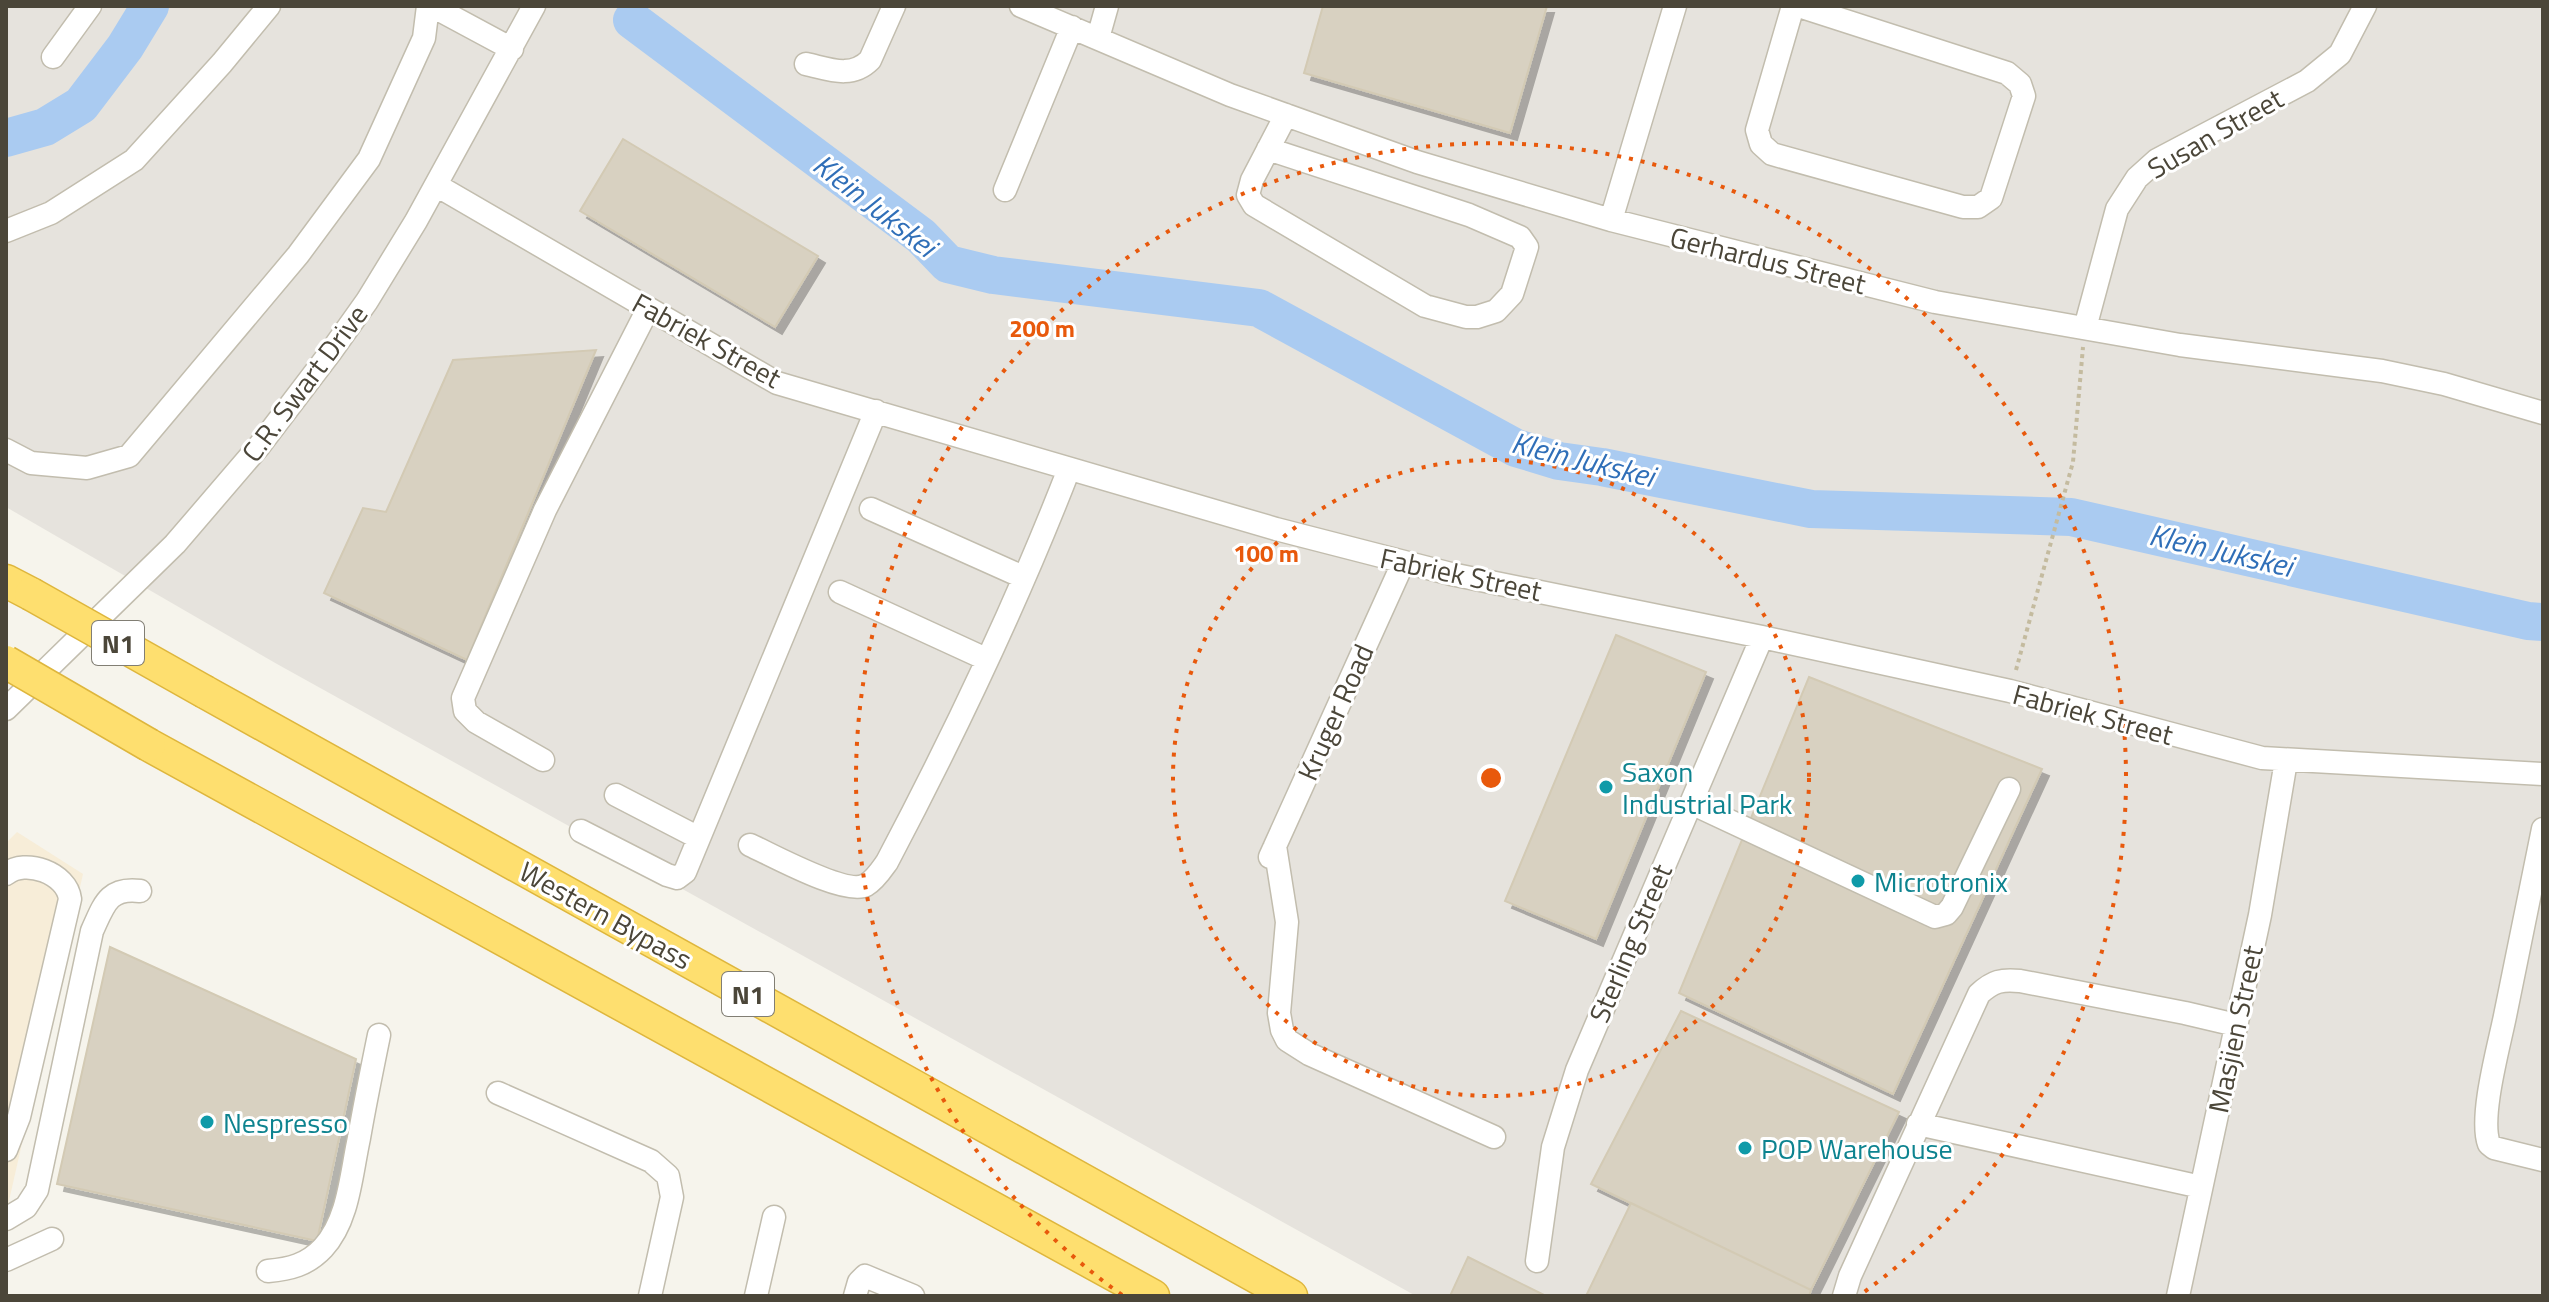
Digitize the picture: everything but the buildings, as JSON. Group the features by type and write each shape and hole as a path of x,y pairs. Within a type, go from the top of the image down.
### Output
{"highway":[{"name":"Western Bypass","path":"18,588 1291,1296"},
{"name":"N1","path":"6,662 149,745 1153,1296"}],"street":[{"path":"53,57 90,6"},
{"path":"6,231 51,213 134,160 269,6"},
{"path":"6,450 31,463 87,468 129,456 298,255 369,159 424,38 430,6 512,49"},
{"name":"C.R. Swart Drive","path":"6,709 175,544 260,445 367,301 436,185 534,6"},
{"path":"806,64 845,73 864,66 870,60 894,6"},
{"name":"Gerhardus Street","path":"1021,6 1194,81 1286,115 1417,162 1611,220 1935,302 2180,345 2382,371 2444,384 2543,413"},
{"path":"1098,38 1107,6"},
{"path":"1611,220 1675,6"},
{"path":"1793,6 1757,130 1761,144 1772,154 1963,207 1978,207 1991,198 2024,96 2020,84 2007,73 1799,6"},
{"name":"Susan Street","path":"2085,328 2117,209 2137,178 2157,160 2307,81 2340,54 2365,6"},
{"path":"1005,190 1072,27"},
{"path":"1268,149 1469,215 1520,237 1527,247 1512,294 1496,311 1477,317 1425,306 1266,214 1250,201 1248,195 1252,180 1268,149 1286,115"},
{"name":"Fabriek Street","path":"436,185 777,383 1403,563 2010,691 2213,747 2286,761 2543,774"},
{"path":"543,760 476,722 465,711 463,698 545,510 648,309"},
{"path":"581,831 677,878 685,872 876,411"},
{"path":"750,845 822,877 854,887 865,886 887,862 986,659 1069,469"},
{"path":"871,509 1023,577"},
{"name":"Kruger Road","path":"1403,563 1272,853 1287,922 1279,1013 1287,1040 1309,1054 1494,1137"},
{"path":"840,592 986,659"},
{"name":"Sterling Street","path":"1537,1261 1553,1147 1569,1094 1604,1004 1762,637"},
{"name":"Masjien Street","path":"2178,1296 2275,839 2286,761"},
{"path":"1691,803 1935,917 1946,914 1952,907 2009,789"},
{"path":"616,795 699,838"},
{"path":"2543,829 2487,1111 2489,1144 2494,1148 2543,1160"},
{"path":"6,874 14,868 42,870 66,886 70,899 19,1117 6,1150"},
{"path":"6,1219 26,1207 37,1190 92,931 113,894 127,889 140,891"},
{"path":"1844,1296 1850,1276 1979,994 1991,983 2004,979 2020,981 2236,1025"},
{"path":"268,1271 289,1269 306,1262 323,1248 335,1232 346,1202 379,1035"},
{"path":"498,1093 651,1161 668,1176 672,1197 650,1296"},
{"path":"1918,1124 2201,1187"},
{"path":"756,1296 774,1217"},
{"path":"6,1260 52,1239"},
{"path":"855,1296 859,1282 865,1276 913,1296"}],"path":[{"path":"2010,691 2073,462 2085,328"}],"shaded area":[{"path":"6,6 2543,6 2543,1296 1416,1296 277,664 6,507"},
{"path":"17,832 83,874 6,1214 6,843"}],"waterway":[{"name":"Klein Jukskei","path":"6,138 45,127 81,105 125,47 150,6"},
{"name":"Klein Jukskei","path":"632,20 921,236 948,264 993,275 1259,308 1516,448 1559,461 1811,509 2071,517 2543,622"}],"place":[{"name":"Saxon Industrial Park","path":"1606,787"},
{"name":"Microtronix","path":"1858,881"},
{"name":"Nespresso","path":"207,1122"},
{"name":"POP Warehouse","path":"1745,1148"}]}
